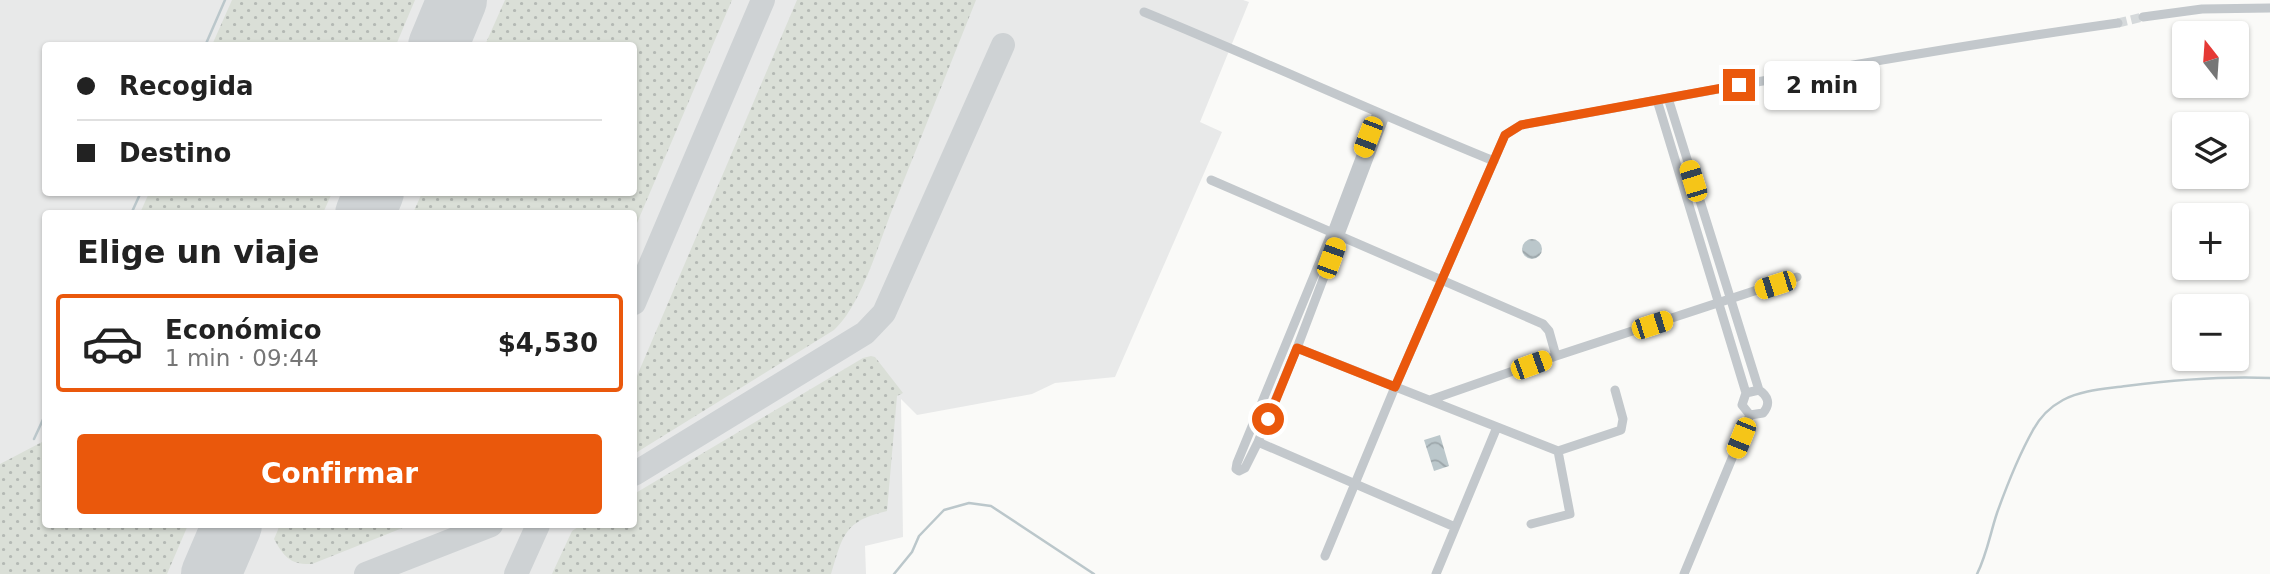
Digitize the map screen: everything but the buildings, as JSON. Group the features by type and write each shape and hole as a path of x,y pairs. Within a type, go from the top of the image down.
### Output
{"street":[{"path":"2143,17 2202,9 2270,8"},
{"path":"1144,12 1262,60 1381,115 1493,161"},
{"path":"1325,556 1505,135 1521,125 1657,100 2118,23"},
{"path":"1657,100 1746,393 1742,405 1750,415 1757,416 1767,408 1768,401 1765,394 1759,390 1668,98"},
{"path":"1336,234 1236,469 1241,471 1245,468 1297,348 1381,115"},
{"path":"1210,180 1543,324 1549,331 1556,356"},
{"path":"1430,400 1797,277"},
{"path":"1297,348 1558,451 1621,430 1623,419 1615,390"},
{"path":"1746,393 1759,390"},
{"path":"1684,574 1750,415"},
{"path":"1436,574 1497,427"},
{"path":"1258,442 1455,527"},
{"path":"1531,524 1570,514 1558,451"}],"shaded area":[{"path":"0,0 1249,2 1200,122 1222,132 1115,377 1055,383 1032,394 917,415 901,399 903,537 865,546 866,574 0,574"},
{"path":"232,0 415,0 397,42 213,42"},
{"path":"505,0 732,0 637,223 637,210 414,210 421,196 637,196 637,42 486,42"},
{"path":"797,0 976,0 861,291 844,319 834,330 637,452 637,376"},
{"path":"147,196 331,196 324,210 141,210"},
{"path":"875,357 903,393 897,396 887,511 862,520 847,532 831,574 552,574 572,531 576,528 637,528 637,492 863,358"},
{"path":"42,442 42,528 187,528 167,574 0,574 0,464"},
{"path":"279,528 402,528 312,564 289,559 274,539"}],"water":[{"path":"1532,239 1539,242 1542,249 1539,256 1532,259 1525,256 1522,249 1525,242"},
{"path":"1440,435 1449,466 1434,471 1424,440"}],"waterway":[{"path":"207,42 225,0"},
{"path":"133,210 139,196"},
{"path":"1977,574 2001,502 2023,450 2039,421 2058,403 2086,392 2144,384 2216,378 2270,378"},
{"path":"34,439 42,422"},
{"path":"894,574 912,552 919,536 944,510 969,503 991,506 1094,574"}],"taxiway":[{"path":"637,296 763,0"},
{"path":"637,472 865,333 884,313 1003,45"},
{"path":"366,574 483,528"},
{"path":"516,574 537,528"},
{"path":"228,533 225,551 229,574"}],"runway":[{"path":"440,42 457,0"},
{"path":"367,210 372,196"},
{"path":"211,574 231,528"}],"tunnel":[{"path":"2118,23 2143,17"}],"route":[{"path":"1268,419 1297,348 1395,387 1505,135 1511,129 1739,85"}]}
